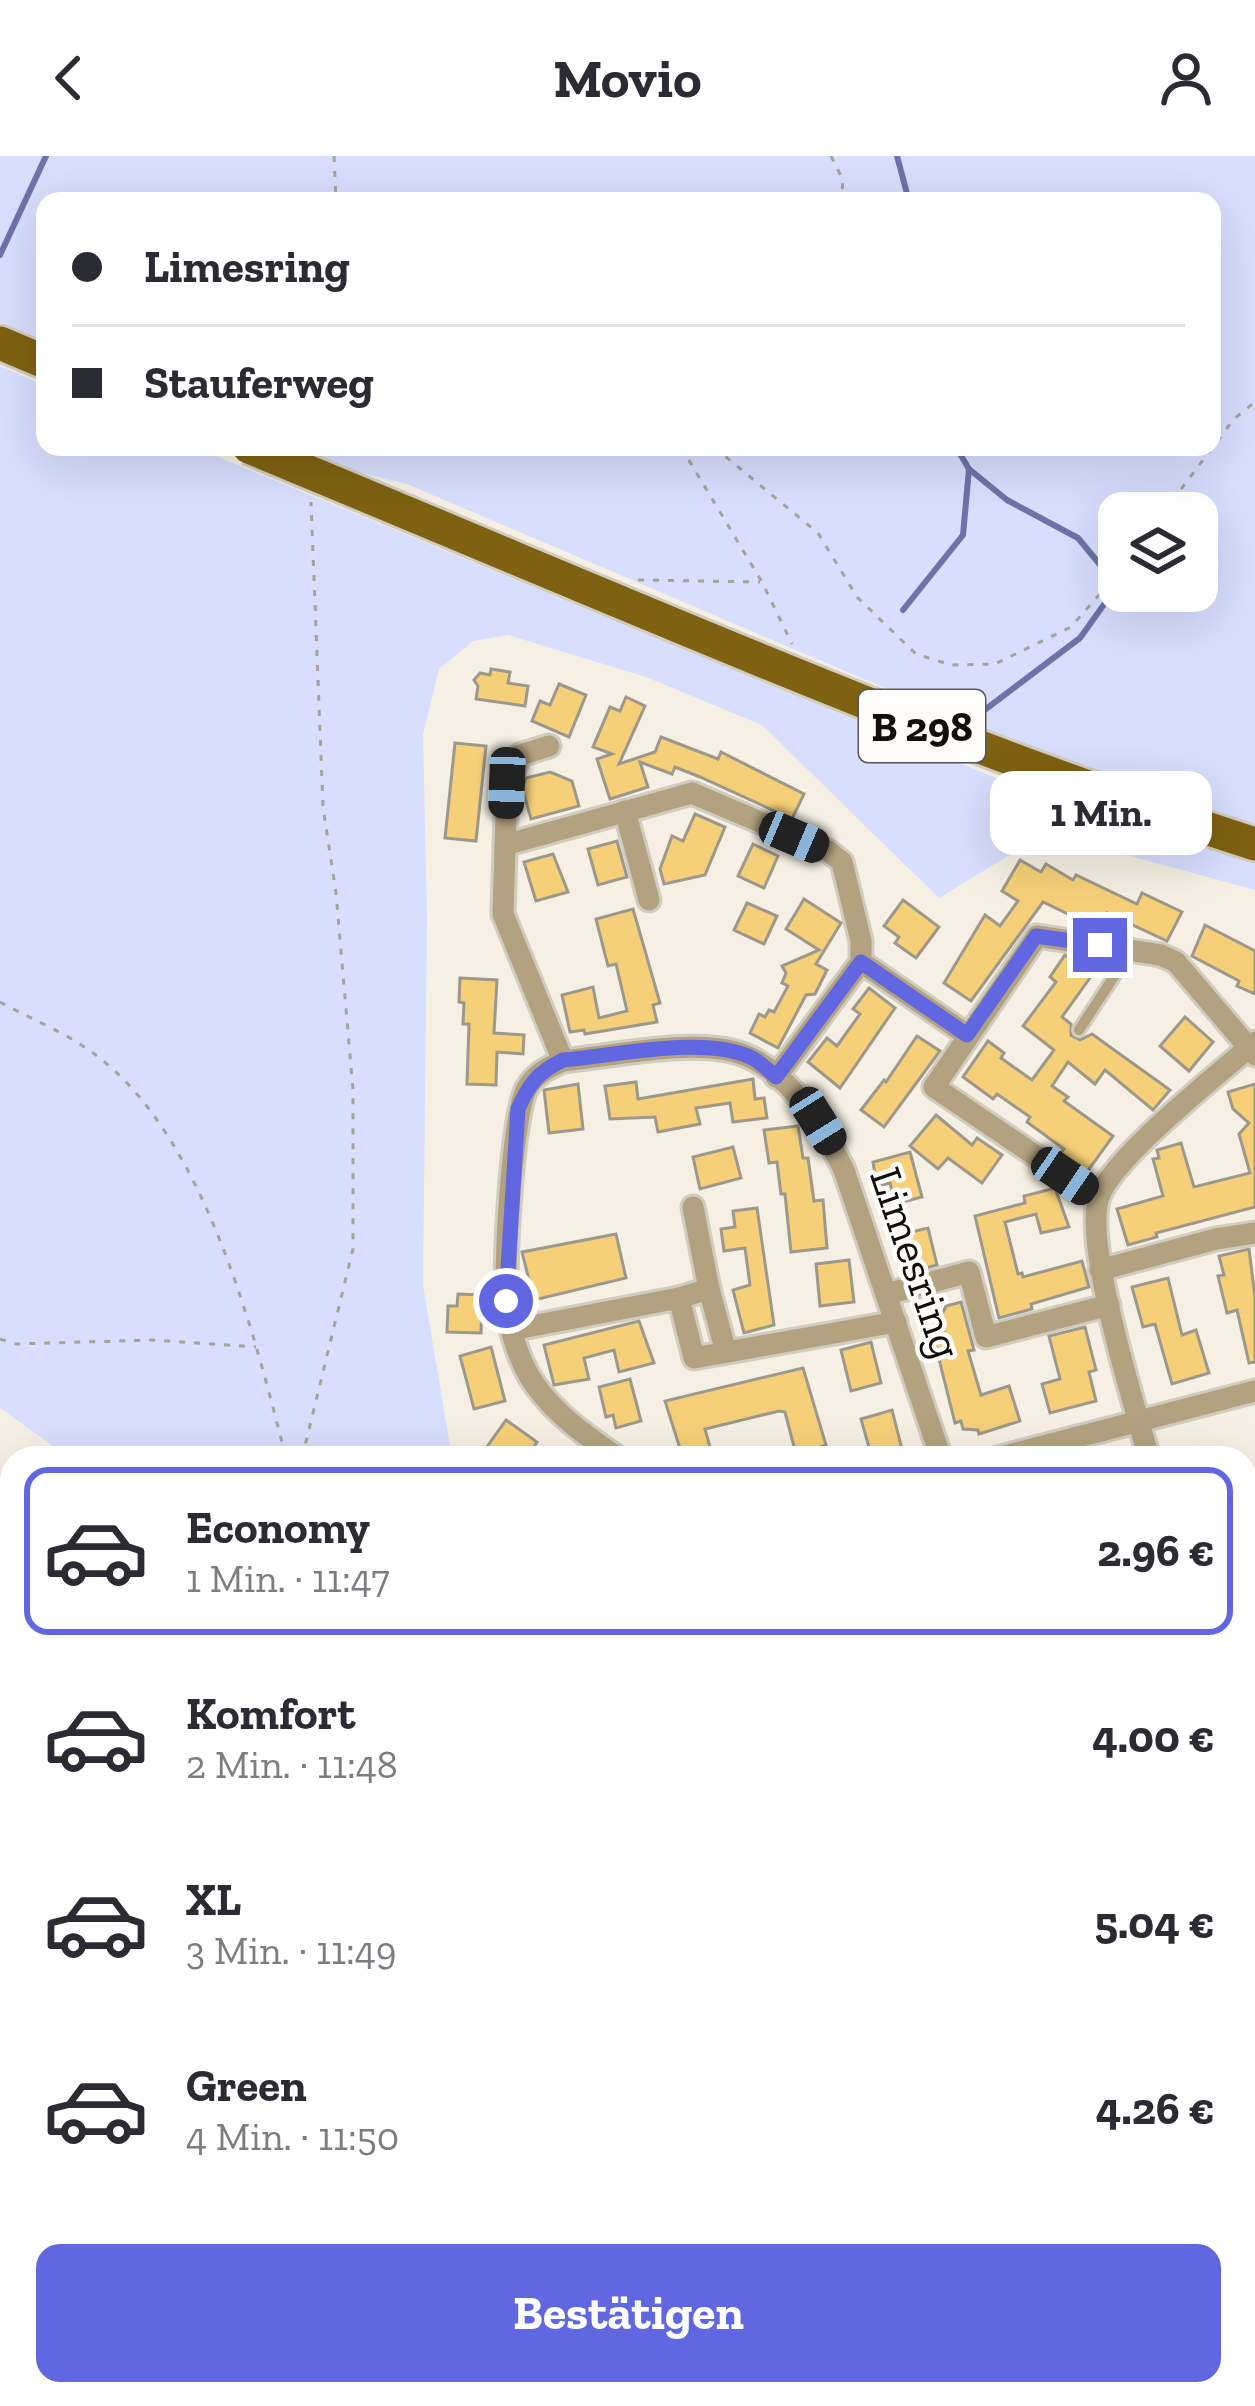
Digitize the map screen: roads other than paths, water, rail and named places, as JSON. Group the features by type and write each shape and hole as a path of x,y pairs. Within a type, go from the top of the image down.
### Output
{"main road":[{"path":"0,343 36,358"},
{"name":"B 298","path":"271,456 967,743 1255,844"}],"street":[{"path":"549,746 520,755 507,783 503,914 563,1060 530,1083 518,1109 507,1272 511,1330 533,1384 568,1423 601,1446"},
{"path":"505,845 692,793 828,851 842,862 861,941 861,962 776,1077"},
{"path":"625,811 649,900"},
{"path":"1098,1198 934,1087 1036,936 1132,950 1176,962 1253,1048 1139,1145 1098,1198 1100,1270 1146,1446"},
{"path":"861,962 967,1035"},
{"name":"Limesring","path":"563,1060 703,1048 754,1059 776,1077 818,1121 831,1143 937,1446"},
{"path":"693,1207 725,1352"},
{"path":"1100,1270 1255,1233"},
{"path":"886,1294 969,1272 986,1337 1109,1305"},
{"path":"511,1330 709,1288"},
{"path":"679,1298 694,1358 896,1322"},
{"path":"1040,1446 1255,1391"}],"lane":[{"path":"1079,1030 1132,950"}],"waterway":[{"path":"0,255 46,156"},
{"path":"897,156 907,192"},
{"path":"903,610 963,535 969,469 961,456"},
{"path":"969,469 1007,500 1078,538 1098,562"},
{"path":"982,712 1080,638 1099,612"}]}
